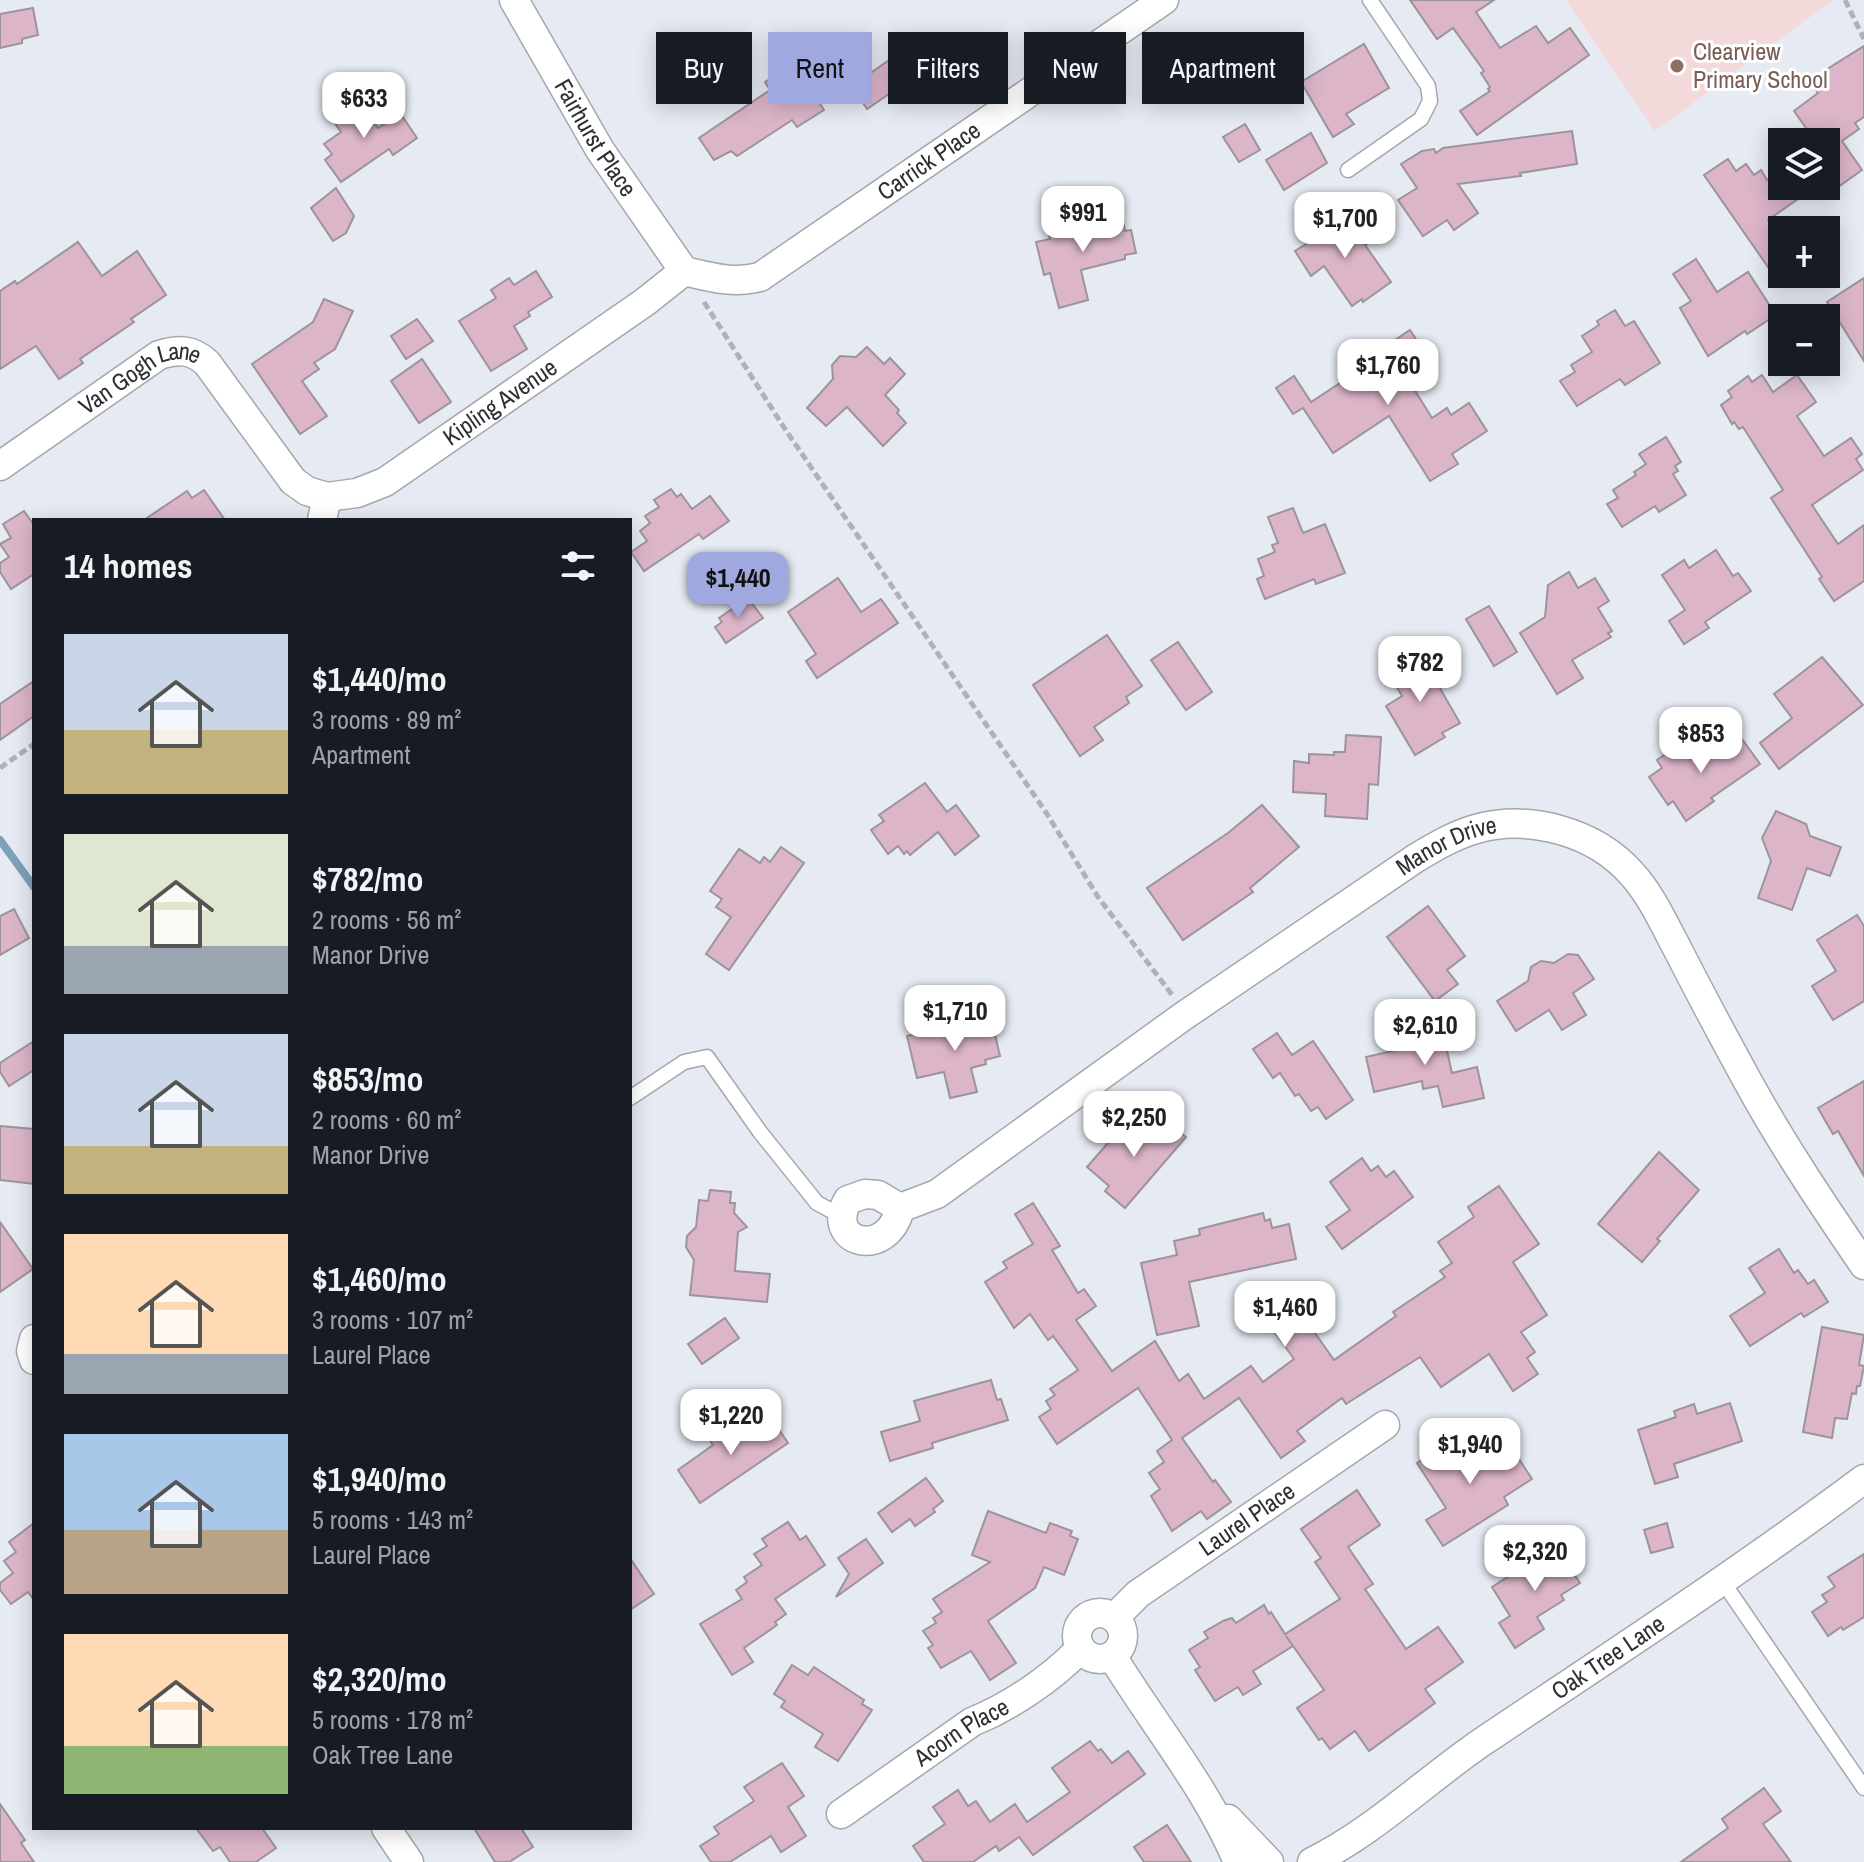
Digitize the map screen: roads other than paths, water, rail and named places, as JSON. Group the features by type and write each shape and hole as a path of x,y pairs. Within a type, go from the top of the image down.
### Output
{"street":[{"name":"Fairhurst Place","path":"514,0 600,150 684,271"},
{"name":"Carrick Place","path":"684,271 722,280 743,281 760,277 1164,0"},
{"name":"Kipling Avenue","path":"324,508 385,482 645,302 684,271"},
{"name":"Van Gogh Lane","path":"0,466 159,355 173,350 188,351 199,355 207,363 293,481 324,508"},
{"name":"Manor Drive","path":"900,1208 937,1194 1185,1015 1416,858 1455,836 1498,824 1519,823 1552,828 1578,837 1615,858 1633,875 1647,895 1755,1094 1864,1265"},
{"path":"865,1194 878,1195 900,1208 890,1231 875,1241 855,1240 844,1226 843,1211 848,1200 865,1194"},
{"name":"Laurel Place","path":"1114,1618 1138,1594 1385,1425"},
{"name":"Oak Tree Lane","path":"1312,1862 1355,1839 1475,1747 1723,1582 1864,1479"},
{"path":"1098,1613 1114,1618 1122,1634 1119,1648 1112,1656 1092,1658 1080,1649 1078,1629 1085,1618 1098,1613"},
{"name":"Acorn Place","path":"841,1814 972,1722 994,1713 1041,1681 1080,1649"},
{"path":"1112,1656 1198,1785 1238,1862"},
{"path":"1198,1785 1269,1862"},
{"path":"387,1830 409,1862"},
{"name":"Oak Tree Lane","path":"1338,1862 1355,1839"}],"lane":[{"path":"1348,170 1421,119 1430,101 1428,86 1370,0"},
{"path":"632,1097 684,1062 707,1057 760,1132 817,1203 830,1210 843,1211"},
{"path":"1723,1582 1864,1788"}],"waterway":[{"path":"0,840 32,884"}],"place":[{"name":"Clearview Primary School","path":"1677,66"}]}
